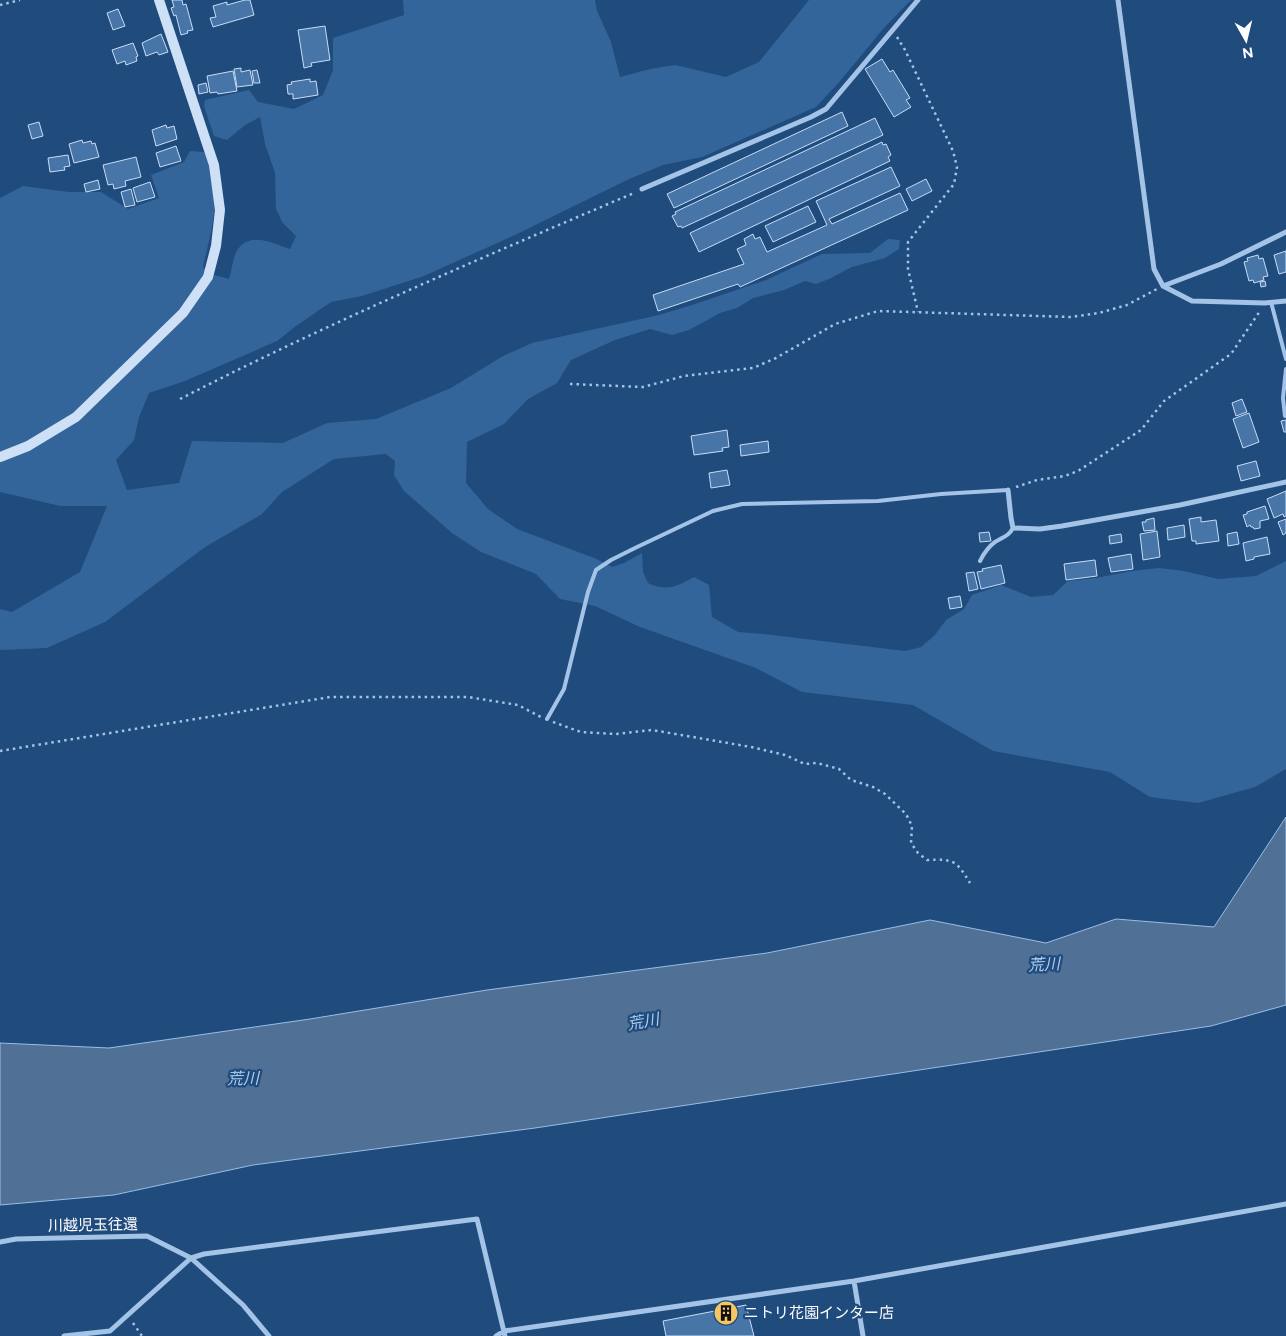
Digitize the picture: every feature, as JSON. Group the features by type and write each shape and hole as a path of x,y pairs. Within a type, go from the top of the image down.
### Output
{"street":[{"path":"0,457 28,446 76,417 183,313 208,277 216,246 220,210 214,165 159,0"},
{"path":"642,189 811,117 826,108 918,0"},
{"path":"1118,0 1154,269 1163,286 1192,301 1268,303 1286,301"},
{"path":"1163,286 1221,264 1286,232"},
{"path":"1008,490 1010,518 1013,528 1040,529 1180,505 1286,482"},
{"path":"496,1336 854,1281 1286,1204"},
{"path":"64,1336 110,1331 191,1258 204,1254 477,1219 505,1334"},
{"name":"川越児玉往還","path":"0,1242 16,1238 147,1236 191,1258 244,1305 269,1336"},
{"path":"854,1281 863,1336"}],"lane":[{"path":"1268,303 1286,359"},
{"path":"1285,416 1283,398 1286,369"},
{"path":"547,719 564,689 588,592 596,570 634,548 713,511 742,504 878,502 941,494 1008,490"},
{"path":"980,561 986,550 995,542 1010,534 1013,528"}],"path":[{"path":"0,4 20,0"},
{"path":"892,31 905,50 953,151 957,167 954,184 908,242 908,269 918,312"},
{"path":"180,399 248,364 419,285 642,189"},
{"path":"570,384 643,387 684,376 753,368 776,358 835,324 878,311 1071,317 1099,313 1127,305 1163,286"},
{"path":"1008,490 1037,480 1065,476 1078,471 1141,430 1164,401 1230,354 1268,303"},
{"path":"0,751 330,697 468,697 518,705 581,732 616,734 652,730 751,747 786,755 805,764 817,763 839,769 851,780 873,787 885,794 906,814 912,826 911,843 918,853 927,860 946,859 959,864 970,883"},
{"path":"128,1315 142,1336"}],"shaded area":[{"path":"403,0 595,0 597,11 611,42 620,77 675,65 726,77 759,62 809,0 911,0 883,29 816,107 702,157 663,165 627,180 517,234 424,276 362,296 331,302 277,341 185,381 149,393 139,417 134,440 116,460 127,490 179,483 192,441 283,443 327,423 376,419 451,388 503,356 532,343 659,315 689,306 766,280 822,254 870,253 888,239 900,240 899,249 885,258 852,267 816,284 805,281 784,290 753,298 737,308 720,313 689,330 672,335 650,329 615,340 571,360 557,383 528,399 504,424 467,442 466,483 488,509 517,529 594,558 612,567 642,553 643,572 648,583 654,586 672,587 694,577 709,585 712,617 738,632 905,651 921,647 935,635 946,620 964,609 972,595 1001,585 1031,597 1053,595 1068,581 1132,571 1159,568 1184,571 1218,579 1256,576 1286,561 1286,769 1255,787 1198,803 1150,797 1110,772 993,751 913,705 802,692 756,668 640,627 595,606 560,599 536,574 481,552 452,533 404,491 394,475 395,461 386,454 334,459 282,492 262,514 205,547 105,622 47,648 0,650 0,609 12,612 80,572 107,506 60,506 0,492 0,198 23,186 69,192 101,192 128,209 159,198 151,175 184,162 190,151 204,152 211,165 214,179 215,209 203,267 214,275 229,279 235,255 243,244 249,241 263,240 290,249 296,236 282,222 276,209 275,173 265,144 260,117 245,125 227,140 214,136 204,106 205,100 249,90 258,102 294,109 323,95 333,70 333,38 404,15"}],"water":[{"name":"荒川","path":"1286,817 1286,1005 1211,1026 535,1128 253,1165 114,1195 0,1205 0,1043 109,1048 310,1019 487,990 767,953 930,920 1046,943 1116,919 1214,927"}],"building":[{"path":"172,0 182,0 183,5 186,4 193,30 187,31 188,33 181,35 176,15 174,16 171,8 174,7"},
{"path":"250,0 254,15 213,27 210,18 216,17 213,6 227,2 227,5"},
{"path":"118,9 125,26 113,30 107,13"},
{"path":"325,26 330,60 311,63 312,66 304,68 298,30"},
{"path":"161,34 168,52 159,55 157,52 146,56 142,43"},
{"path":"133,43 138,56 136,57 137,61 126,65 125,61 117,64 112,50"},
{"path":"882,59 890,72 893,70 910,98 906,100 911,107 894,117 865,69"},
{"path":"241,68 241,72 250,70 253,85 237,87 234,69"},
{"path":"257,70 260,83 254,83 252,71"},
{"path":"233,71 237,91 218,94 217,92 210,93 207,76"},
{"path":"310,79 310,82 316,81 318,95 293,99 293,94 288,94 287,85 292,84 291,82"},
{"path":"206,83 208,92 199,94 198,85"},
{"path":"842,112 848,126 674,208 667,194"},
{"path":"875,118 883,135 682,228 681,226 678,227 672,216 676,214 675,212"},
{"path":"39,122 43,136 32,139 28,125"},
{"path":"166,125 167,128 174,126 177,139 156,146 152,130"},
{"path":"82,140 83,143 91,141 92,144 95,143 99,157 74,163 69,144"},
{"path":"882,142 883,145 886,144 891,155 888,157 890,161 699,252 690,233"},
{"path":"176,146 181,161 160,167 156,153"},
{"path":"68,155 70,166 64,167 65,170 50,172 48,158"},
{"path":"136,157 141,177 125,181 126,186 114,189 113,184 108,185 103,165"},
{"path":"891,167 900,186 829,219 832,224 900,193 908,210 740,287 738,284 658,311 653,295 744,264 737,249 746,245 744,239 753,234 755,239 760,237 767,252 827,225 816,201"},
{"path":"926,179 932,191 912,201 906,189"},
{"path":"98,180 100,189 86,192 84,184"},
{"path":"150,182 155,197 137,202 133,188"},
{"path":"131,189 135,205 125,207 121,192"},
{"path":"808,206 816,222 773,242 765,226"},
{"path":"1286,251 1286,272 1279,274 1274,255"},
{"path":"1258,255 1259,259 1263,258 1268,276 1263,277 1264,280 1254,283 1253,280 1249,281 1244,262 1248,261 1247,258"},
{"path":"1265,281 1266,286 1261,287 1260,282"},
{"path":"1242,399 1247,412 1236,416 1232,403"},
{"path":"1249,413 1259,442 1243,448 1233,419"},
{"path":"1286,420 1286,432 1284,432 1281,421"},
{"path":"727,430 729,447 722,448 723,451 694,455 691,436"},
{"path":"768,441 769,452 741,456 740,445"},
{"path":"1256,461 1260,476 1241,481 1237,466"},
{"path":"727,470 730,485 711,488 709,473"},
{"path":"1286,491 1286,516 1284,517 1283,514 1274,518 1267,499"},
{"path":"1265,506 1269,519 1260,521 1260,528 1254,529 1250,525 1247,527 1243,515"},
{"path":"1201,517 1201,522 1216,520 1219,541 1196,544 1196,541 1192,541 1189,519"},
{"path":"1154,518 1155,530 1144,531 1142,522"},
{"path":"1286,519 1286,533 1283,535 1278,522"},
{"path":"1184,525 1185,537 1168,540 1167,528"},
{"path":"1157,531 1160,557 1143,560 1140,534"},
{"path":"989,532 991,541 980,542 979,533"},
{"path":"1237,532 1239,544 1228,546 1227,534"},
{"path":"1121,534 1122,542 1110,544 1109,536"},
{"path":"1267,537 1270,554 1254,557 1254,559 1246,561 1243,543"},
{"path":"1131,554 1133,569 1111,572 1108,558"},
{"path":"1095,560 1097,576 1066,580 1064,564"},
{"path":"1001,565 1005,583 981,589 977,572"},
{"path":"974,572 978,589 969,591 966,573"},
{"path":"960,596 962,607 950,609 948,598"},
{"name":"ニトリ花園インター店","path":"746,1305 754,1336 666,1336 663,1321"}],"place":[{"name":"ニトリ花園インター店","path":"726,1313"}]}
